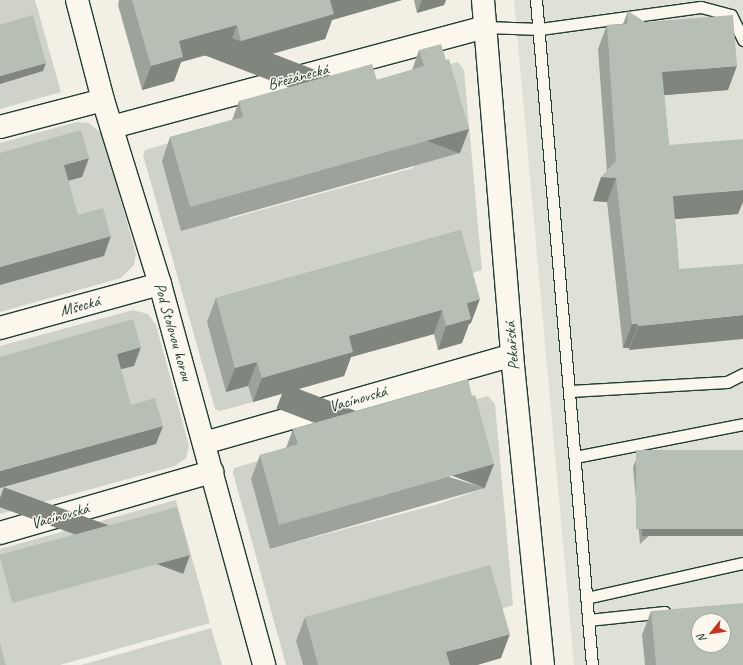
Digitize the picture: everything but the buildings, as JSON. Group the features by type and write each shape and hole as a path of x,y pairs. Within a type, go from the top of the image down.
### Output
{"street":[{"name":"Pod Stolovou horou","path":"77,0 103,100 160,284 264,665"},
{"name":"Pekařská","path":"483,0 512,355 543,665"},
{"name":"Břežánecká","path":"112,127 485,27"},
{"path":"0,127 103,100"},
{"name":"Mšecká","path":"0,328 160,284"},
{"name":"Vacínovská","path":"204,443 512,355"},
{"name":"Vacínovská","path":"0,533 212,472"}],"lane":[{"path":"536,0 540,29 592,665"},
{"path":"485,27 540,29 701,7 731,15 743,40"},
{"path":"570,391 726,382 743,374"},
{"path":"575,457 743,424"},
{"path":"586,598 743,563"},
{"path":"588,620 680,610"}],"shaded area":[{"path":"0,0 35,0 61,92 0,109"},
{"path":"514,0 743,0 743,665 574,665"},
{"path":"458,62 464,70 482,270 459,278 227,392 248,386 253,402 220,411 215,409 143,155 145,150 230,125 229,219 413,168 432,68"},
{"path":"77,122 89,123 102,134 136,254 134,265 121,278 0,312 0,143"},
{"path":"133,310 148,314 156,325 189,446 186,458 175,466 0,514 0,346"},
{"path":"488,396 495,404 513,605 489,613 296,641 303,665 286,665 233,473 234,468 284,453 270,549 435,505 485,488 459,404"},
{"path":"176,500 210,623 60,665 0,665 0,549"},
{"path":"211,628 222,665 81,665"}]}
